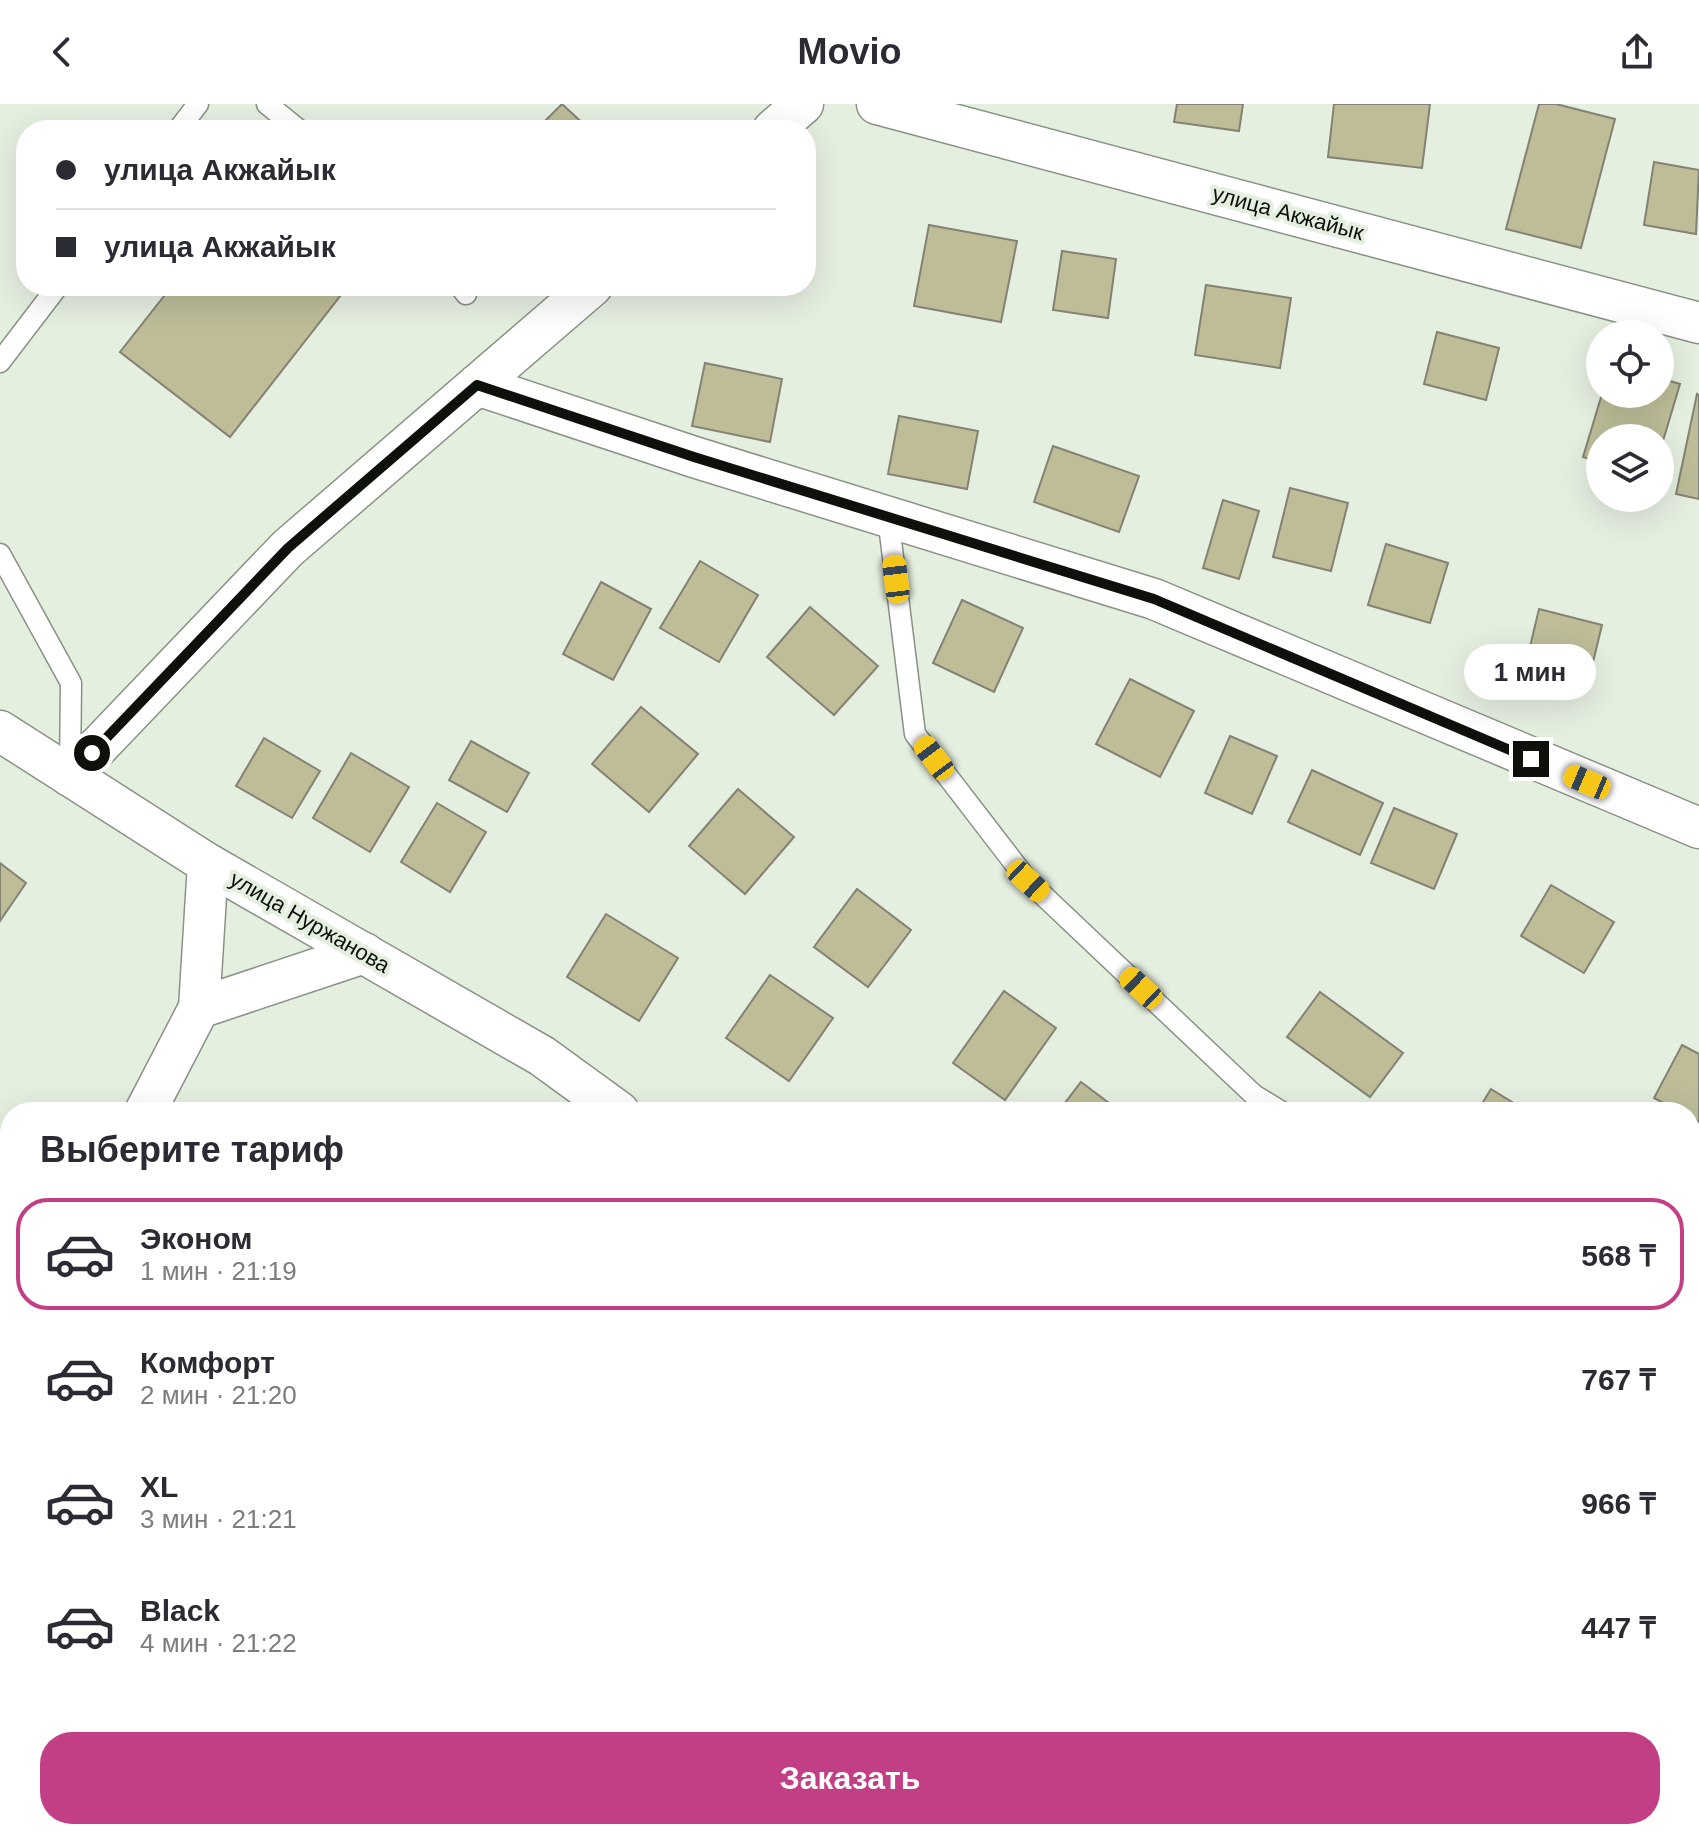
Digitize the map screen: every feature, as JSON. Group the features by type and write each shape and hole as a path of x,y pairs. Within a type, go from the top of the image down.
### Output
{"street":[{"path":"785,120 803,104"},
{"name":"улица Акжайык","path":"877,104 1699,323"},
{"path":"70,776 288,548 580,296"},
{"path":"477,385 1154,599 1699,828"},
{"name":"улица Нуржанова","path":"0,731 208,864 542,1056 605,1102"},
{"path":"150,1102 199,1008 208,864"},
{"path":"199,1008 364,953"}],"lane":[{"path":"186,120 198,104"},
{"path":"267,104 287,120"},
{"path":"0,362 50,296"},
{"path":"888,517 915,734 1028,881 1254,1095 1266,1102"},
{"path":"0,554 71,683 70,776"}],"building":[{"path":"562,104 579,120 546,120"},
{"path":"1177,104 1243,104 1239,131 1174,122"},
{"path":"1334,104 1430,104 1422,168 1328,157"},
{"path":"1539,104 1556,104 1615,119 1581,248 1506,229"},
{"path":"1654,162 1699,170 1696,234 1644,225"},
{"path":"929,225 1017,241 1001,322 914,306"},
{"path":"1062,251 1116,259 1108,318 1053,310"},
{"path":"1206,285 1291,298 1280,368 1195,355"},
{"path":"164,296 340,296 230,437 120,352"},
{"path":"1437,332 1499,348 1486,400 1424,384"},
{"path":"705,363 782,379 770,442 692,426"},
{"path":"1674,382 1680,384 1674,404"},
{"path":"1699,395 1699,499 1676,494"},
{"path":"1598,408 1673,408 1668,424 1593,424"},
{"path":"899,416 978,431 967,489 888,474"},
{"path":"1053,446 1139,476 1119,532 1034,502"},
{"path":"1290,488 1348,503 1331,571 1273,557"},
{"path":"1223,500 1259,511 1239,579 1203,568"},
{"path":"1386,544 1448,563 1430,623 1368,605"},
{"path":"700,561 758,595 719,662 660,628"},
{"path":"601,582 651,609 613,680 563,654"},
{"path":"962,600 1023,628 994,692 933,663"},
{"path":"810,607 878,666 834,715 767,657"},
{"path":"1539,609 1602,625 1587,687 1524,672"},
{"path":"1130,679 1194,711 1160,777 1096,744"},
{"path":"641,707 698,754 649,812 592,764"},
{"path":"1230,736 1277,756 1252,814 1205,793"},
{"path":"264,738 320,771 292,818 236,786"},
{"path":"471,741 529,773 507,812 449,780"},
{"path":"351,753 409,787 370,852 313,818"},
{"path":"1312,770 1383,803 1360,855 1288,822"},
{"path":"738,789 794,837 745,894 689,846"},
{"path":"437,803 486,832 450,892 401,862"},
{"path":"1394,808 1457,834 1434,889 1371,863"},
{"path":"0,863 26,883 0,921"},
{"path":"1551,885 1614,922 1584,973 1521,936"},
{"path":"857,889 911,930 868,987 814,947"},
{"path":"606,914 678,958 639,1021 567,977"},
{"path":"770,975 833,1018 789,1081 726,1038"},
{"path":"1004,991 1056,1028 1005,1100 953,1063"},
{"path":"1320,992 1403,1053 1370,1097 1287,1037"},
{"path":"1682,1045 1699,1054 1699,1102 1661,1102 1654,1098"},
{"path":"1081,1082 1108,1102 1066,1102"},
{"path":"1491,1089 1512,1102 1483,1102"}],"route":[{"path":"92,753 288,548 477,385 694,457 1154,599 1531,759"}]}
